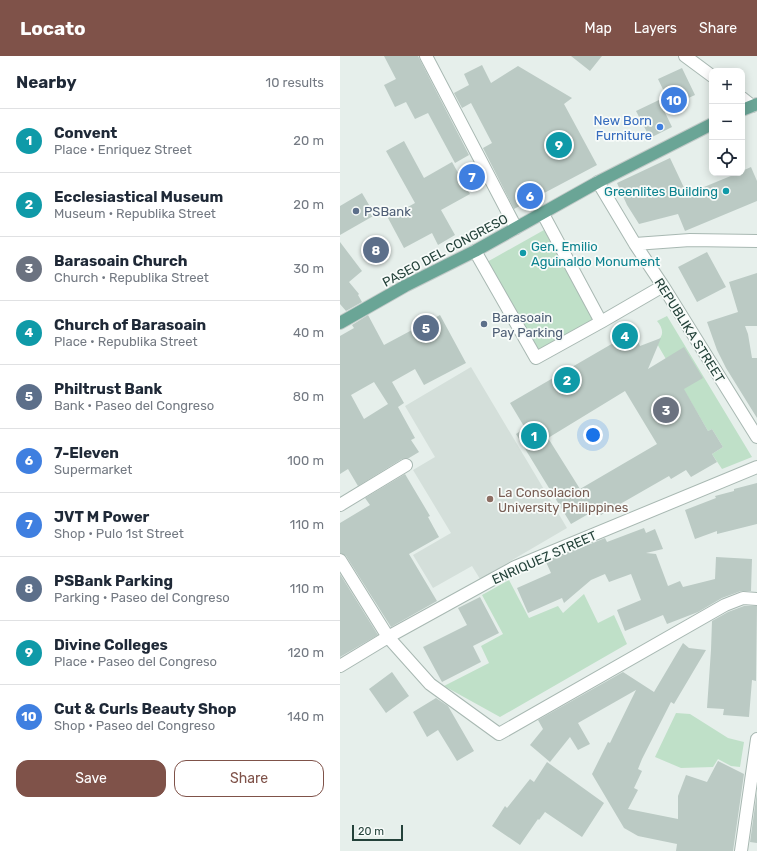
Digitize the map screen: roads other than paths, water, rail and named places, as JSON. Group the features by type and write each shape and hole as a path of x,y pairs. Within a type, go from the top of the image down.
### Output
{"main road":[{"name":"PASEO DEL CONGRESO","path":"340,323 405,286 475,251 543,214 598,182 709,126"}],"street":[{"path":"426,56 516,228"},
{"path":"685,56 709,74"},
{"name":"REPUBLIKA STREET","path":"598,182 635,244 663,286 757,437"},
{"path":"543,214 601,322"},
{"path":"635,244 690,240 757,241"},
{"path":"475,251 536,358 663,286"},
{"path":"340,505 406,465"},
{"name":"ENRIQUEZ STREET","path":"340,666 388,637 515,567 757,467"},
{"path":"340,560 388,637 430,684 499,734 725,604 744,598 757,599"},
{"path":"741,851 757,739"}],"place":[{"name":"Cut & Curls Beauty Shop","path":"674,100"},
{"name":"New Born Furniture","path":"660,127"},
{"name":"Divine Colleges","path":"559,145"},
{"name":"JVT M Power","path":"472,177"},
{"name":"Greenlites Building","path":"726,191"},
{"name":"7-Eleven","path":"530,196"},
{"name":"PSBank","path":"356,211"},
{"name":"PSBank Parking","path":"376,250"},
{"name":"Gen. Emilio Aguinaldo Monument","path":"523,253"},
{"name":"Barasoain Pay Parking","path":"484,324"},
{"name":"Philtrust Bank","path":"426,328"},
{"name":"Church of Barasoain","path":"625,336"},
{"name":"Ecclesiastical Museum","path":"567,380"},
{"name":"Barasoain Church","path":"666,410"},
{"name":"Convent","path":"534,436"},
{"name":"La Consolacion University Philippines","path":"490,499"}]}
